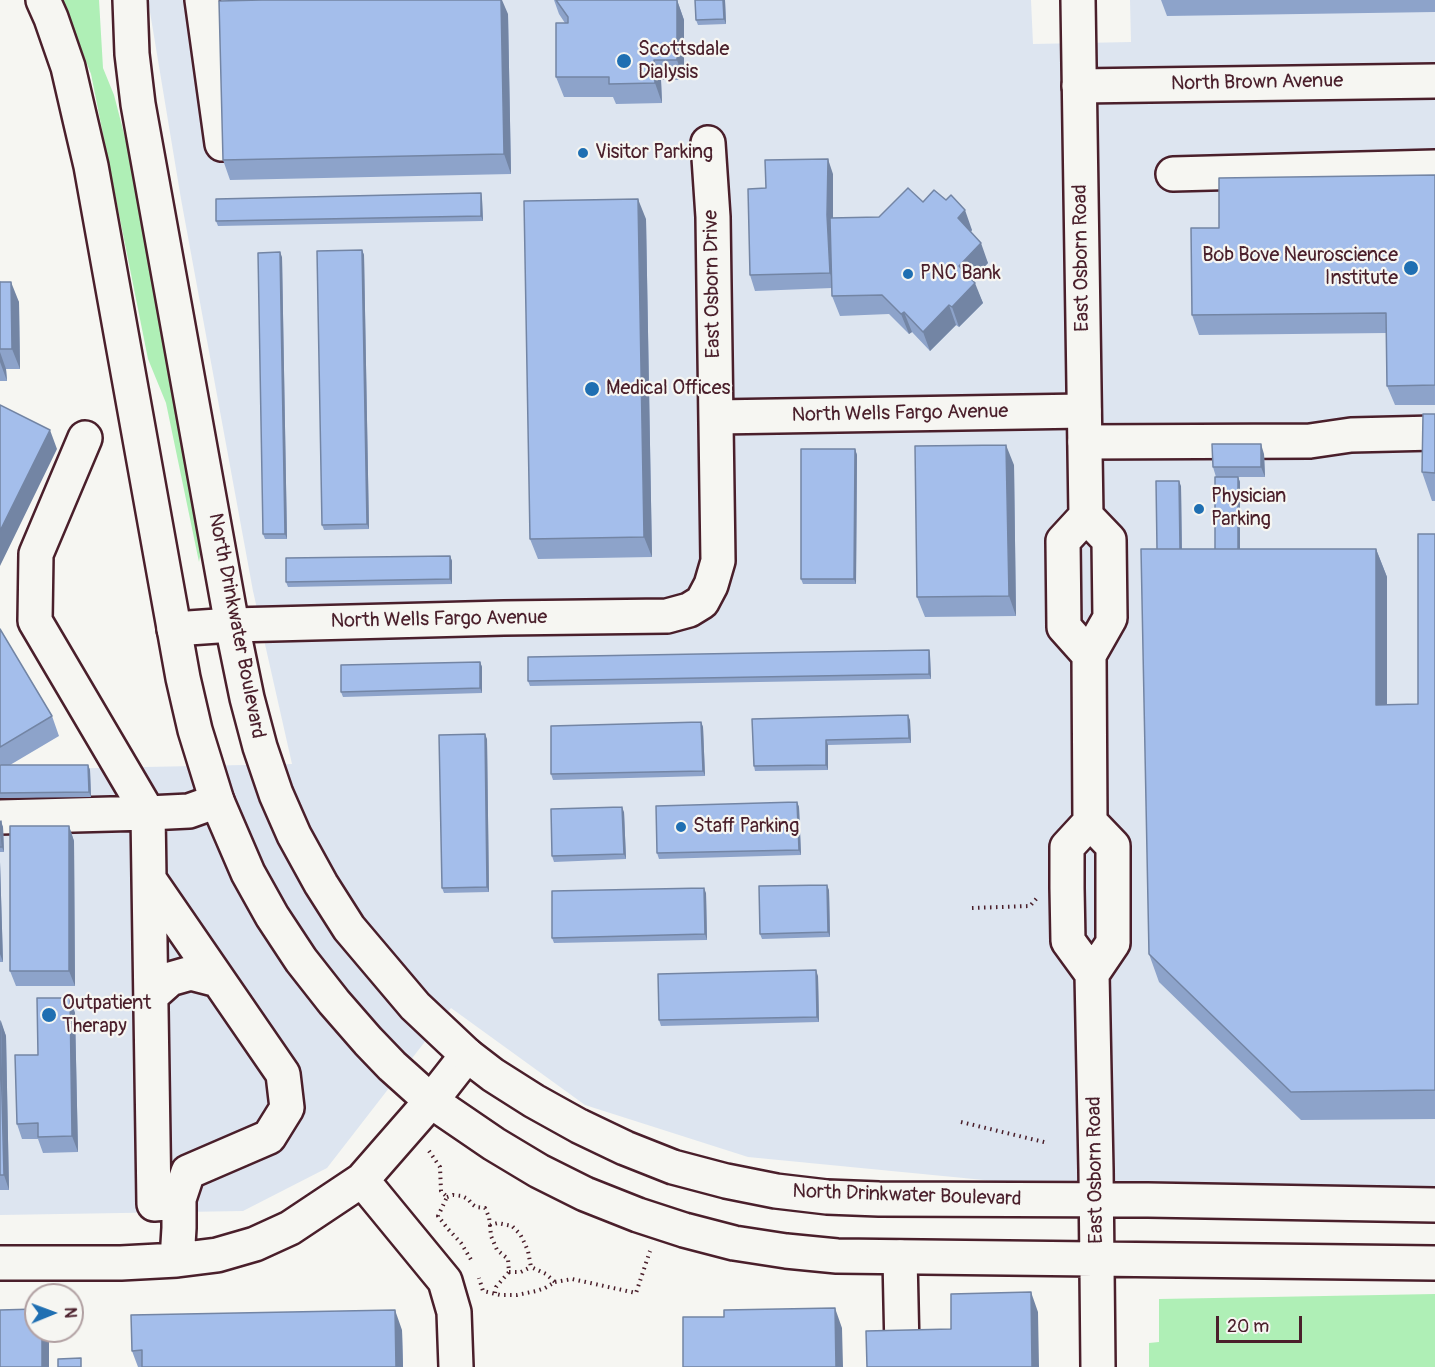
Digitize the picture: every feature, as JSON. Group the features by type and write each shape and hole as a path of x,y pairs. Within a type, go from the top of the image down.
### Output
{"main road":[{"path":"43,0 68,68 85,138 174,629 195,730 217,801 248,873 272,916 301,960 334,1002 392,1066 431,1101 494,1144 539,1171 585,1194 638,1215 734,1243 837,1256 1435,1263"},
{"path":"107,0 138,104"},
{"name":"North Drinkwater Boulevard","path":"130,0 132,54 138,104 232,625 247,698 276,795 315,874 349,928 415,1006 467,1055 526,1096 579,1126 625,1148 673,1167 777,1191 827,1197 879,1199 1148,1200 1435,1205"},
{"path":"202,0 222,144"},
{"name":"East Osborn Road","path":"1078,0 1086,516"},
{"name":"North Brown Avenue","path":"1079,86 1435,81"},
{"name":"East Osborn Drive","path":"702,603 711,585 718,561 712,217 708,143"},
{"path":"1173,174 1435,167"},
{"name":"North Wells Fargo Avenue","path":"716,417 1084,427 1310,441 1350,435 1435,434"},
{"path":"85,438 36,554 35,621 148,813 154,1203 178,1201"},
{"path":"1089,655 1064,627 1063,541 1086,516 1109,540 1110,618 1089,655 1090,822 1067,848 1067,888 1068,940 1092,974 1113,943 1114,881 1113,846 1090,822"},
{"name":"North Wells Fargo Avenue","path":"174,629 232,625 667,616 689,610 702,603"},
{"path":"0,817 189,811 217,801"},
{"path":"149,879 283,1074 287,1108 269,1137 188,1172 178,1201 177,1260"},
{"path":"151,996 170,979 191,973 218,980"},
{"name":"East Osborn Road","path":"1092,974 1098,1367"},
{"path":"0,1263 121,1263 177,1260 218,1255 255,1244 290,1228 362,1180 431,1101 467,1055"},
{"path":"362,1180 445,1281 454,1312 456,1367"},
{"path":"900,1257 902,1350"}],"path":[{"path":"972,908 1030,906 1037,897"},
{"path":"961,1122 1048,1143"},
{"path":"429,1151 440,1167 441,1191 447,1197"},
{"path":"495,1293 496,1287 509,1272 508,1259 497,1250 491,1236 489,1217 485,1208 476,1207 462,1196 447,1197 438,1216 472,1260 483,1291 500,1295 517,1295 545,1288 555,1282 572,1279 636,1293 650,1251"},
{"path":"490,1226 498,1223 512,1226 520,1234 528,1251 531,1267 546,1274 555,1282"},
{"path":"509,1272 521,1272 531,1267"}],"shaded area":[{"path":"148,0 1031,0 1033,44 1131,42 1130,0 1435,0 1435,1192 1025,1184 748,1157 585,1105 451,1008 327,1168 243,1211 0,1215 0,770 292,764 253,591 181,199"}],"green space":[{"path":"62,0 99,0 103,68 114,95 139,192 202,545 199,562 166,403 148,359 91,74"},
{"path":"1435,1294 1435,1367 1149,1367 1149,1343 1159,1342 1159,1299"}],"building":[{"path":"501,0 504,154 223,160 219,1"},
{"name":"Scottsdale Dialysis","path":"556,0 677,0 677,60 654,60 655,83 609,84 609,77 556,77 556,23 568,23 568,17"},
{"path":"695,0 723,0 724,19 696,20"},
{"path":"828,159 827,215 830,273 750,275 748,189 766,188 765,160"},
{"path":"1435,175 1435,385 1387,386 1386,313 1192,315 1191,228 1219,228 1219,178"},
{"name":"PNC Bank","path":"908,188 923,202 934,190 946,200 951,195 965,210 958,218 981,243 959,266 975,283 952,307 949,305 923,332 904,312 901,314 882,295 832,296 830,218 879,217"},
{"path":"481,193 481,216 216,221 216,199"},
{"name":"Medical Offices","path":"638,199 644,537 530,539 524,201"},
{"path":"362,250 367,524 322,525 317,251"},
{"path":"280,252 285,534 263,534 258,253"},
{"path":"0,282 11,282 12,349 0,349"},
{"path":"0,405 50,430 0,531"},
{"path":"1423,414 1435,414 1435,473 1422,472"},
{"path":"1212,444 1261,444 1261,467 1213,467"},
{"path":"1006,445 1009,596 917,597 915,446"},
{"path":"801,449 855,449 854,579 801,579"},
{"path":"1215,477 1238,477 1238,549 1215,549"},
{"path":"1156,481 1179,481 1180,549 1157,549"},
{"path":"1418,534 1435,534 1435,1090 1291,1092 1149,954 1141,549 1376,549 1376,705 1418,704"},
{"path":"450,556 450,579 286,582 286,558"},
{"path":"0,629 52,716 0,747"},
{"path":"929,650 929,674 528,681 528,657"},
{"path":"480,662 480,688 341,692 341,665"},
{"path":"908,715 909,738 826,740 826,765 754,766 752,719"},
{"path":"701,722 703,771 551,774 551,726"},
{"path":"485,734 487,887 442,888 439,735"},
{"path":"0,765 88,765 89,792 0,793"},
{"path":"797,802 799,850 657,853 656,806"},
{"path":"622,807 624,854 552,856 551,809"},
{"path":"0,822 2,847 0,847"},
{"path":"10,826 69,826 69,971 10,971"},
{"path":"827,885 828,932 760,934 759,886"},
{"path":"704,888 705,934 552,938 552,891"},
{"path":"816,970 817,1017 659,1020 658,974"},
{"path":"37,998 70,998 72,1136 38,1137 38,1123 17,1124 15,1055 38,1055"},
{"path":"0,1021 4,1175 0,1175"},
{"path":"1031,1292 1032,1367 867,1367 866,1331 951,1329 951,1294"},
{"path":"835,1308 836,1367 683,1367 683,1317 724,1317 724,1310"},
{"path":"24,1309 24,1343 42,1343 42,1367 0,1367 0,1310"},
{"path":"395,1310 396,1367 142,1367 142,1350 132,1351 131,1315"},
{"path":"81,1358 81,1367 58,1367 58,1359"}],"place":[{"name":"Scottsdale Dialysis","path":"624,61"},
{"name":"Visitor Parking","path":"583,153"},
{"name":"Bob Bove Neuroscience Institute","path":"1411,268"},
{"name":"PNC Bank","path":"908,274"},
{"name":"Medical Offices","path":"592,389"},
{"name":"Physician Parking","path":"1199,509"},
{"name":"Staff Parking","path":"681,827"},
{"name":"Outpatient Therapy","path":"49,1015"}]}
